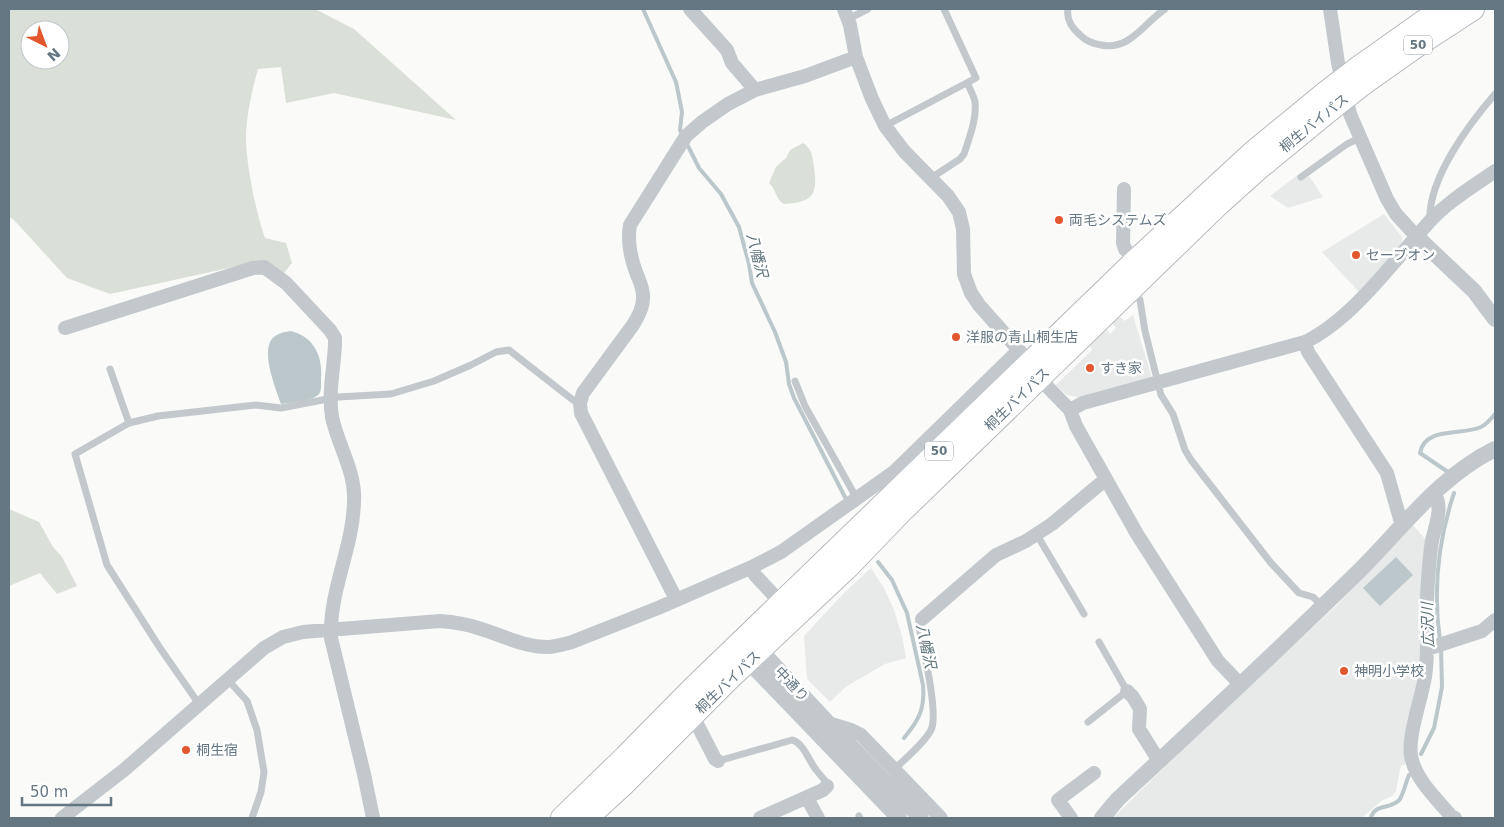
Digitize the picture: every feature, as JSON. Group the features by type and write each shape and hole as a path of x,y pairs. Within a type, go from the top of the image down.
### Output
{"highway":[{"name":"桐生バイパス","path":"587,818 623,786 690,718 750,651 782,604 1136,260 1252,153 1328,101 1441,9"},
{"name":"桐生バイパス","path":"1361,75 1424,41 1473,9"},
{"name":"桐生バイパス","path":"562,818 750,651 848,567 901,512 1029,363 1131,289 1328,101"}],"street":[{"path":"690,9 727,50 732,63 755,90"},
{"path":"1330,9 1342,84 1350,114 1386,199 1396,214 1417,237 1474,291 1495,319"},
{"path":"846,14 856,57 872,99 885,126 904,151 931,178 959,212 963,229 964,274 971,293 979,305 1070,410 1076,426 1137,534 1218,661 1240,684"},
{"path":"676,599 581,413 580,403 587,387 639,314 644,298 629,250 627,238 630,225 683,140 712,114 755,90 805,76 856,57"},
{"path":"1070,410 1083,403 1305,342 1331,326 1344,315 1430,221 1451,202 1495,170"},
{"path":"1124,188 1123,243 1125,249 1136,260"},
{"path":"65,328 253,268 264,267 286,283 330,330 335,338 331,398 333,419 352,478 354,500 351,528 331,616 330,638 373,818"},
{"path":"1305,342 1308,352 1387,473 1402,526"},
{"path":"62,818 124,770 273,642 303,632 440,621 479,628 531,645 549,647 572,642 752,567 781,552 894,472 1029,363"},
{"path":"1102,818 1118,798 1322,606 1434,493 1471,462 1495,449"},
{"path":"922,619 996,554 1037,535 1106,479"},
{"path":"1434,493 1438,504 1438,512 1432,542 1427,597 1437,646 1425,676 1412,738 1411,757 1423,782 1451,817"},
{"path":"752,567 755,575 782,604"},
{"path":"1437,646 1482,631 1495,620"},
{"name":"中通り","path":"750,651 828,723 921,818"},
{"name":"中通り","path":"750,651 900,818"},
{"path":"1128,691 1140,709 1139,728 1159,760"},
{"path":"690,718 697,724 715,759 718,761"},
{"path":"828,723 861,735 941,818"},
{"path":"1071,818 1058,800 1094,773"},
{"path":"760,818 826,789 827,786"},
{"path":"807,798 818,818"}],"lane":[{"path":"846,14 868,9"},
{"path":"885,126 976,78 944,9"},
{"path":"1068,9 1069,21 1082,37 1093,43 1111,46 1119,45 1133,38 1165,9"},
{"path":"931,178 964,154 975,111 975,100 967,83"},
{"path":"1430,221 1430,210 1440,177 1467,130 1495,94"},
{"path":"1301,177 1347,144 1360,138"},
{"path":"1131,289 1140,300 1145,331 1161,395 1172,414 1185,450 1191,460 1271,563 1299,593 1313,597 1322,606"},
{"path":"199,704 160,648 107,565 75,454 129,424 158,416 256,405 281,408 338,396 378,396 404,391 434,381 496,352 509,350 573,400 580,403"},
{"path":"110,368 129,424"},
{"path":"796,381 805,406 852,502"},
{"path":"1037,535 1084,614"},
{"path":"894,770 927,736 933,723 930,690 919,627 922,619"},
{"path":"1088,722 1128,691 1099,642"},
{"path":"228,680 247,700 257,730 264,772 261,792 252,818"},
{"path":"718,761 792,740 801,746 816,770 827,783 827,786"}],"shaded area":[{"path":"9,9 315,9 354,29 456,120 334,93 286,103 281,67 258,69 247,121 248,161 255,202 265,238 286,243 292,263 284,273 256,262 110,294 67,278 14,220 9,217"},
{"path":"803,143 809,148 812,156 815,177 814,190 807,199 784,204 779,200 769,183 776,167 786,158 790,150"},
{"path":"1299,174 1303,180 1309,176 1323,197 1288,208 1270,196"},
{"path":"1384,214 1402,237 1402,245 1359,292 1322,252"},
{"path":"1133,315 1152,378 1079,398 1067,395 1056,385 1092,350 1089,345 1106,329 1110,334 1116,328 1112,323 1119,316 1125,321"},
{"path":"291,331 306,338 315,349 320,363 321,389 316,397 311,399 281,404 269,365 268,349 270,342 276,335"},
{"path":"9,509 39,522 53,547 62,557 77,586 57,594 40,573 9,586"},
{"name":"神明小学校","path":"1413,525 1426,540 1421,665 1405,744 1405,765 1401,765 1396,791 1392,796 1381,801 1362,818 1113,818 1188,744 1337,605"},
{"path":"1396,557 1413,575 1380,606 1363,588"},
{"path":"871,568 884,588 894,610 906,658 885,664 847,686 830,702 807,679 804,636 845,592"}],"waterway":[{"name":"八幡沢","path":"643,9 676,82 682,112 680,130 682,135"},
{"name":"八幡沢","path":"686,142 699,168 721,194 739,227 752,283 775,332 786,362 789,384 794,398 847,501"},
{"name":"広沢川","path":"1448,472 1420,453 1423,444 1436,435 1473,430 1481,427 1495,414"},
{"name":"広沢川","path":"1440,641 1437,604 1438,567 1444,529 1454,493"},
{"name":"八幡沢","path":"878,562 892,580 907,613 923,685 923,701 920,714 914,726 904,738"},
{"name":"広沢川","path":"1421,754 1434,728 1442,687 1441,648"},
{"name":"広沢川","path":"1371,818 1373,813 1379,808 1393,804 1400,799 1409,775"}],"place":[{"name":"両毛システムズ","path":"1059,220"},
{"name":"セーブオン","path":"1356,255"},
{"name":"洋服の青山桐生店","path":"956,337"},
{"name":"すき家","path":"1090,368"},
{"name":"神明小学校","path":"1344,671"},
{"name":"桐生宿","path":"186,750"}]}
